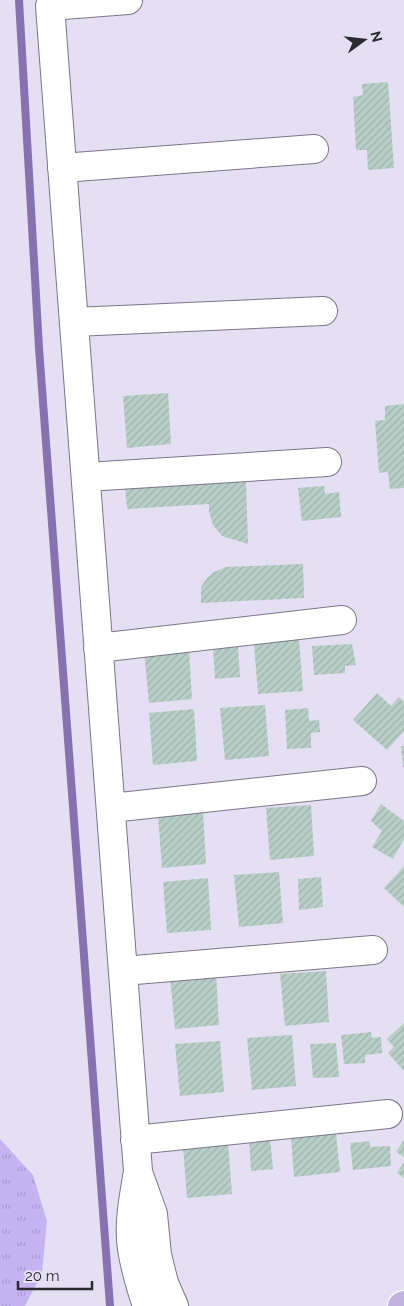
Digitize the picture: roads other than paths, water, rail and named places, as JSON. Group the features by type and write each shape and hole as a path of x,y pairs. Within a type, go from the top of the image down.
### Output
{"street":[{"path":"128,0 50,6 135,1140 138,1171 153,1214 157,1255 164,1283 174,1306"},
{"path":"62,168 314,149"},
{"path":"74,322 322,312"},
{"path":"86,478 327,462"},
{"path":"98,648 342,620"},
{"path":"110,808 362,782"},
{"path":"122,971 373,950"},
{"path":"135,1140 388,1114"},
{"path":"138,1171 131,1217 132,1248 147,1306"}],"waterway":[{"path":"19,0 39,348 110,1306"}]}
